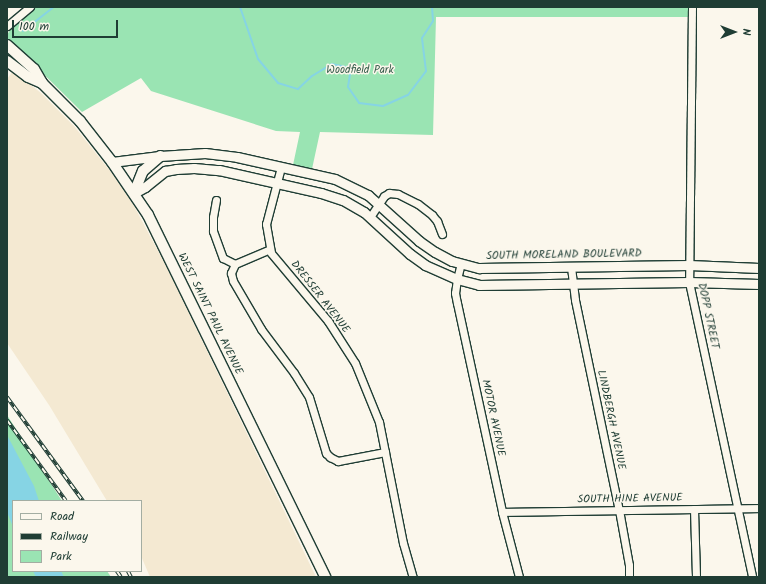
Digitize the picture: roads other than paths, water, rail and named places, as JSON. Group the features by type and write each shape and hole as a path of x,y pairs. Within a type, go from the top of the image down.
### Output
{"main road":[{"name":"WEST SAINT PAUL AVENUE","path":"7,45 34,69 42,83 80,121 134,193 164,247 325,577"},
{"name":"WEST SAINT PAUL AVENUE","path":"7,61 28,77 42,83"},
{"path":"134,193 143,171 160,156"}],"street":[{"path":"7,26 30,7"},
{"name":"DOPP STREET","path":"692,7 689,282 752,577"},
{"path":"183,154 184,168"},
{"name":"SOUTH MORELAND BOULEVARD","path":"112,162 183,154 205,154 282,167 344,183 360,191 378,203 426,246 452,260 479,268 689,265 759,268"},
{"name":"DRESSER AVENUE","path":"282,167 266,224 271,253 328,321 355,364 379,422 403,543 414,577"},
{"path":"134,193 165,171 184,168 219,170 335,196 357,207 410,254 425,265 457,279 488,285 689,282 759,284"},
{"path":"370,217 378,203 389,193 404,197 432,215 437,220 442,234"},
{"path":"216,200 213,217 213,230 218,248 223,258 235,264"},
{"path":"270,249 235,264 231,273 233,281 261,329 294,373 309,397 326,453 338,461 385,452"},
{"name":"MOTOR AVENUE","path":"462,263 457,279 455,293 502,512 519,577"},
{"name":"LINDBERGH AVENUE","path":"571,267 572,283 619,510 629,565 629,577"},
{"name":"SOUTH HINE AVENUE","path":"502,512 759,508"},
{"path":"694,509 696,577"}],"water":[{"path":"7,435 34,486 39,500 12,500 12,524 7,512"},
{"path":"34,572 62,572 64,577 36,577"}],"waterway":[{"path":"23,31 54,7"},
{"path":"240,7 258,59 278,83 298,89 312,76 332,64 351,68 348,87 359,103 383,106 408,95 426,71 422,38 433,21 432,7"}],"railway":[{"path":"7,397 82,500"},
{"path":"7,420 65,500"},
{"path":"118,572 121,577"},
{"path":"128,572 131,577"}],"park label":[{"name":"Woodfield Park","path":"360,70"}]}
